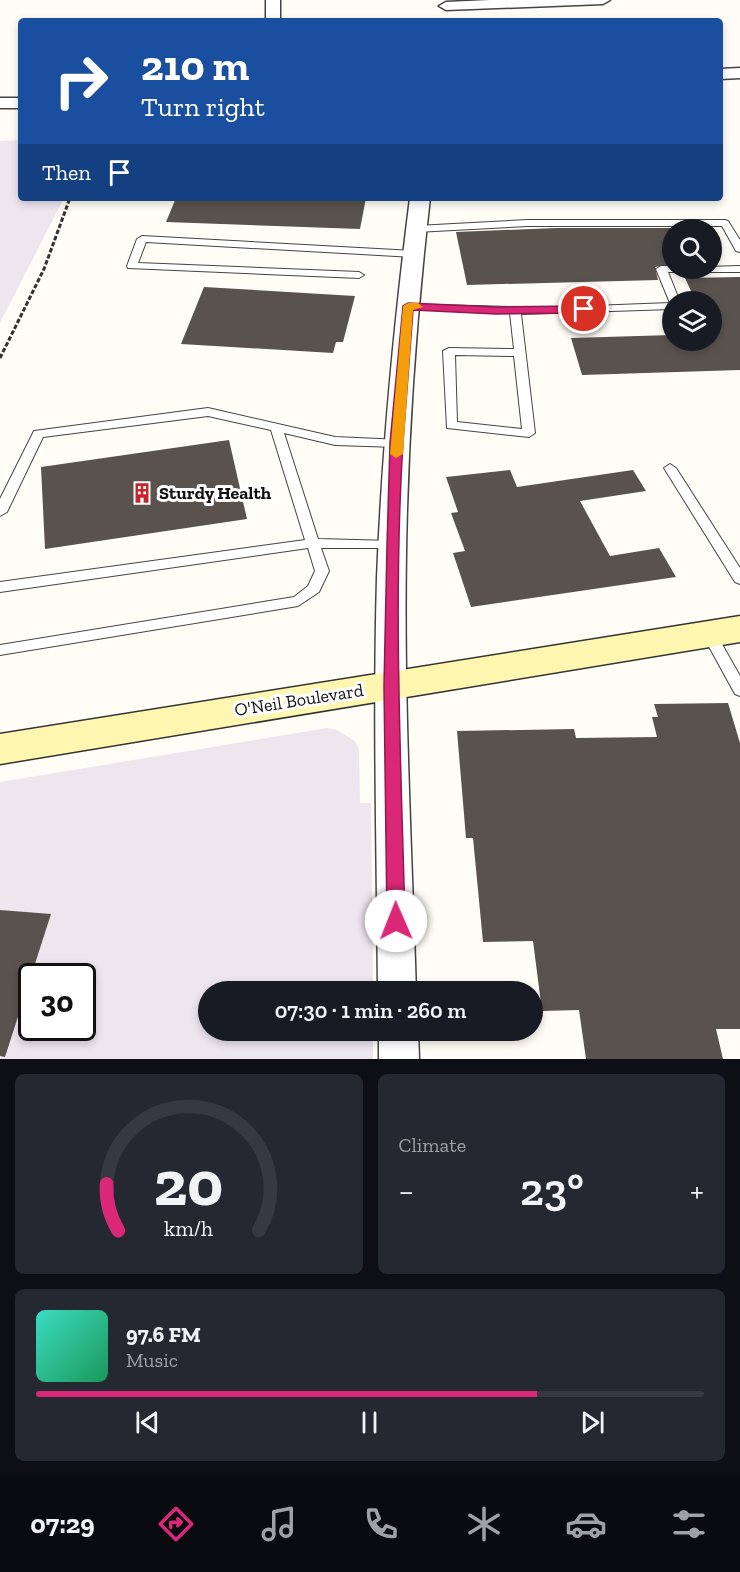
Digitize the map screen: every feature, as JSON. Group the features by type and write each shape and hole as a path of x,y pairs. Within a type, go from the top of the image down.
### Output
{"main road":[{"name":"O'Neil Boulevard","path":"0,749 724,632"}],"street":[{"path":"273,0 273,18"},
{"path":"444,18 446,3 603,0"},
{"path":"723,74 740,73"},
{"path":"0,103 18,103"},
{"path":"397,981 391,686 393,545 397,443 408,306 420,201"},
{"path":"398,1041 399,1059"}],"lane":[{"path":"359,275 132,266 142,239 415,242 527,223 725,223 740,249"},
{"path":"670,291 661,269 740,269"},
{"path":"408,306 515,311 662,306"},
{"path":"515,311 520,353 529,433 451,425 450,351 520,353"},
{"path":"0,512 38,434 208,412 335,441 397,443"},
{"path":"0,650 298,602 314,589 322,571 276,427"},
{"path":"670,468 738,571"},
{"path":"0,587 314,543 393,545"},
{"path":"724,632 740,690"}],"path":[{"path":"0,358 41,277 69,201"}],"shaded area":[{"path":"18,140 18,201 62,201 0,323 0,141"},
{"path":"327,728 337,730 355,741 359,749 360,803 371,803 373,981 198,981 198,1041 373,1041 373,1059 0,1059 0,782"}],"building":[{"path":"175,201 365,201 360,229 166,222"},
{"path":"556,228 662,228 662,266 655,267 658,280 467,285 456,232"},
{"path":"740,277 740,370 582,375 571,338 662,335 662,351 722,351 722,291 691,291 685,279"},
{"path":"204,287 355,296 343,342 336,342 333,353 181,344"},
{"name":"Sturdy Health","path":"229,440 247,519 45,549 41,467"},
{"path":"510,470 517,487 633,470 646,491 580,501 610,556 659,548 676,577 471,607 453,553 465,551 451,513 458,512 446,477"},
{"path":"728,703 740,743 740,1029 716,1029 723,1059 586,1059 579,1010 543,1011 543,981 538,981 533,941 483,942 473,838 466,838 457,731 574,729 576,738 657,737 652,717 658,717 654,704"},
{"path":"0,910 51,914 35,963 18,963 18,1017 5,1057 0,1056"}],"slow traffic":[{"path":"396,454 408,306 418,307"}],"place":[{"name":"Sturdy Health","path":"142,493"}],"route":[{"path":"396,921 391,686 393,545 397,443 408,306 540,311 584,309"}]}
